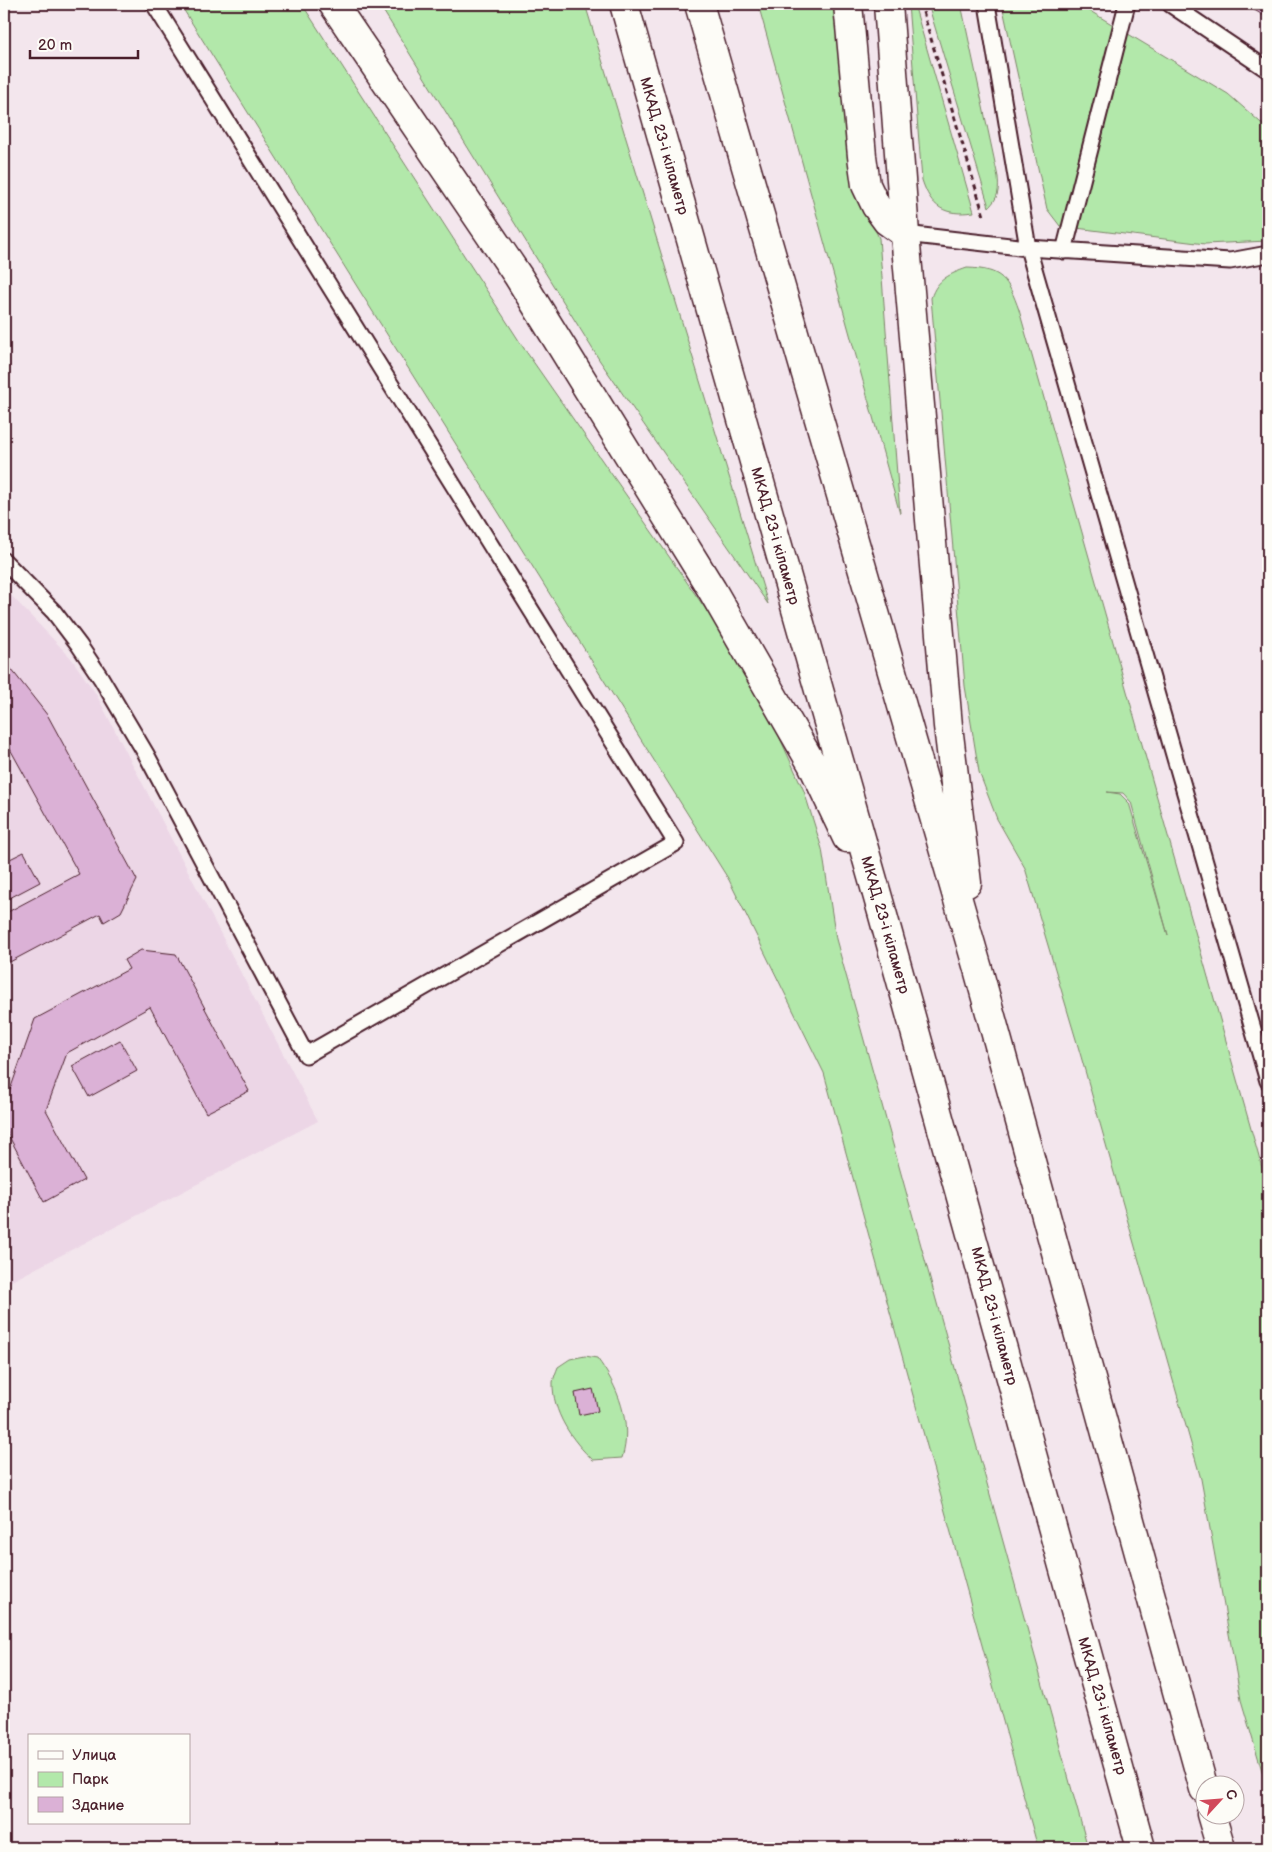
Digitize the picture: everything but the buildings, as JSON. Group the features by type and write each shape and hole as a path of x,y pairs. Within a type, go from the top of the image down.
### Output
{"main road":[{"path":"333,4 518,276 712,590 812,764 882,912"},
{"name":"МКАД, 23-і кіламетр","path":"624,4 882,912 1141,1848"},
{"path":"699,4 978,969 1200,1774"},
{"path":"848,4 866,184 876,206 887,221 905,234"},
{"path":"888,4 905,234 948,726 978,969"},
{"path":"1215,1824 1221,1848"}],"lane":[{"path":"4,561 54,612 80,645 101,678 146,754 306,1055 676,842 154,4"},
{"path":"987,4 1028,248 1268,1081"},
{"path":"1064,251 1128,4"},
{"path":"1170,4 1268,70"},
{"path":"905,234 1064,251 1230,261 1268,254"}],"path":[{"path":"921,4 983,213 986,243"}],"shaded area":[{"path":"4,588 71,658 96,694 318,1121 4,1285"}],"green space":[{"path":"180,4 302,4 525,350 707,611 768,712 804,791 822,849 836,939 1088,1848 1038,1848 824,1073 729,880"},
{"path":"379,4 585,4 768,604 600,361"},
{"path":"758,4 838,4 851,177 879,238 900,514"},
{"path":"908,4 914,4 974,212 955,213 940,208 930,197 922,180"},
{"path":"928,4 961,4 998,177 998,193 989,207"},
{"path":"1002,4 1084,4 1085,8 1228,94 1268,129 1268,241 1205,244 1060,226 1047,209"},
{"path":"967,268 988,271 1002,278 1011,290 1019,310 1268,1189 1268,1791 1241,1700 1201,1479 1080,1053 1025,868 997,819 979,772 965,686 931,298 937,286 945,278","holes":["1107,792 1123,793 1131,802 1168,935 1129,803 1120,794"]},
{"path":"585,1356 597,1358 617,1393 626,1432 622,1458 593,1460 571,1435 556,1404 553,1382 558,1367 570,1359"}]}
